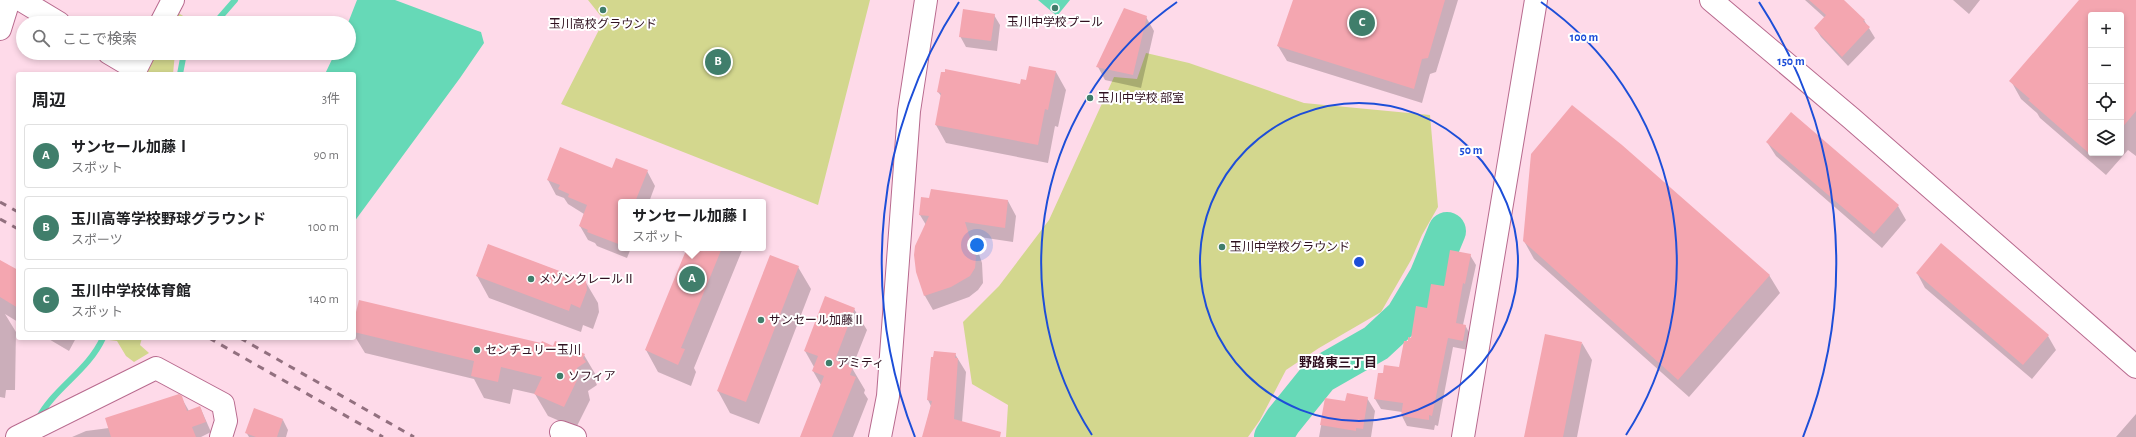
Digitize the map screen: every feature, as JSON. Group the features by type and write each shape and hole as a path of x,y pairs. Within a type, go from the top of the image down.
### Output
{"street":[{"path":"0,29 9,0"},
{"path":"20,0 47,16"},
{"path":"165,16 173,0"},
{"path":"880,437 888,396 909,111 926,0"},
{"path":"1463,437 1536,0"},
{"path":"1711,0 1851,118 2136,367"},
{"path":"121,60 136,69 140,60"},
{"path":"17,437 156,368 222,404 226,421 221,437"}],"shaded area":[{"path":"357,0 395,0 481,32 484,43 356,219 356,72 326,72 332,60 356,60 356,16 351,16"},
{"path":"588,0 870,0 818,205 561,104 604,20"},
{"name":"玉川中学校プール","path":"1038,0 1070,0 1057,16"},
{"path":"175,11 183,16 172,16"},
{"name":"玉川中学校グラウンド","path":"1146,53 1189,63 1304,103 1430,115 1438,207 1422,235 1411,260 1381,312 1319,348 1286,370 1260,420 1248,437 1006,437 1008,405 972,384 963,322 999,286 1049,220 1114,77 1137,79"},
{"path":"152,60 174,60 173,72 147,72"},
{"path":"109,340 141,340 140,345 149,353 134,362 126,356 117,341"}],"building":[{"path":"1293,0 1445,0 1428,58 1422,59 1414,89 1277,46"},
{"path":"1809,0 1844,0 1865,20 1863,21 1870,27 1842,57 1814,28 1826,15"},
{"path":"2079,0 2136,0 2136,111 2124,125 2124,12 2088,12 2088,152 2028,100 2030,99 2009,81"},
{"path":"1124,8 1147,16 1133,75 1096,67"},
{"path":"963,9 995,14 991,41 959,37"},
{"path":"1029,66 1056,71 1048,110 1045,109 1038,145 935,125 941,93 937,92 941,72 945,72 945,69 1020,84 1021,79 1026,80"},
{"path":"1572,105 1622,145 1770,275 1678,380 1523,241 1531,154"},
{"path":"1791,112 1899,205 1874,234 1766,142"},
{"path":"560,147 612,168 616,158 648,170 636,199 618,199 618,244 587,232 588,230 579,226 587,205 568,197 569,194 558,189 560,185 547,180"},
{"path":"931,189 1008,200 1005,228 965,222 976,257 975,268 970,276 951,287 924,296 916,272 914,255 915,246 929,216 919,215 921,197 929,198"},
{"path":"1941,243 2049,335 2023,365 1916,273"},
{"name":"メゾンクレールⅡ","path":"488,244 586,281 587,290 580,308 571,304 569,311 476,276"},
{"path":"1450,250 1471,254 1465,284 1463,283 1456,323 1466,325 1463,341 1448,338 1432,416 1429,415 1429,420 1401,416 1403,403 1374,399 1378,373 1383,373 1384,365 1399,367 1404,341 1408,341 1408,337 1411,338 1416,306 1427,308 1431,284 1444,286"},
{"path":"686,251 721,251 681,348 685,349 678,365 645,350"},
{"name":"サンセール加藤Ⅱ","path":"770,255 799,266 746,402 717,391"},
{"path":"0,260 16,269 16,307 0,297"},
{"name":"アミティ","path":"825,296 855,308 835,360 853,367 850,375 856,377 832,437 800,437 824,376 812,371 818,356 804,351"},
{"name":"センチュリー玉川","path":"359,300 541,343 542,341 553,346 555,341 585,354 583,358 586,362 577,368 578,378 564,407 534,394 542,377 501,367 498,382 471,376 474,361 356,332 356,312"},
{"path":"1545,334 1582,342 1563,437 1524,437"},
{"path":"934,351 956,353 955,358 958,358 954,419 1001,432 1000,437 922,437 932,401 927,400 931,357 933,357"},
{"path":"1347,393 1368,397 1363,429 1356,428 1356,431 1320,425 1325,398 1345,401"},
{"path":"179,394 182,396 187,411 200,406 206,422 192,427 196,437 111,437 105,418"},
{"path":"254,408 283,419 277,437 256,437 245,433"}],"waterway":[{"path":"221,16 235,0"},
{"path":"180,72 183,60"},
{"path":"1273,437 1283,421 1320,375 1376,343 1404,317 1428,277 1447,231"},
{"path":"38,419 53,398 89,360 97,350 102,340"}],"railway":[{"path":"0,202 16,211"},
{"path":"0,219 16,228"},
{"path":"213,340 383,437"},
{"path":"244,340 414,437"}],"place":[{"name":"玉川中学校プール","path":"1055,8"},
{"name":"玉川高校グラウンド","path":"603,10"},
{"name":"玉川中学校体育館","path":"1362,23"},
{"name":"玉川高等学校野球グラウンド","path":"718,62"},
{"name":"玉川中学校 部室","path":"1090,98"},
{"name":"玉川中学校グラウンド","path":"1222,247"},
{"name":"メゾンクレールⅡ","path":"531,279"},
{"name":"サンセール加藤Ⅰ","path":"692,279"},
{"name":"サンセール加藤Ⅱ","path":"761,320"},
{"name":"センチュリー玉川","path":"477,350"},
{"name":"アミティ","path":"829,363"},
{"name":"ソフィア","path":"560,376"}],"district":[{"name":"野路東三丁目","path":"1338,362"}]}
